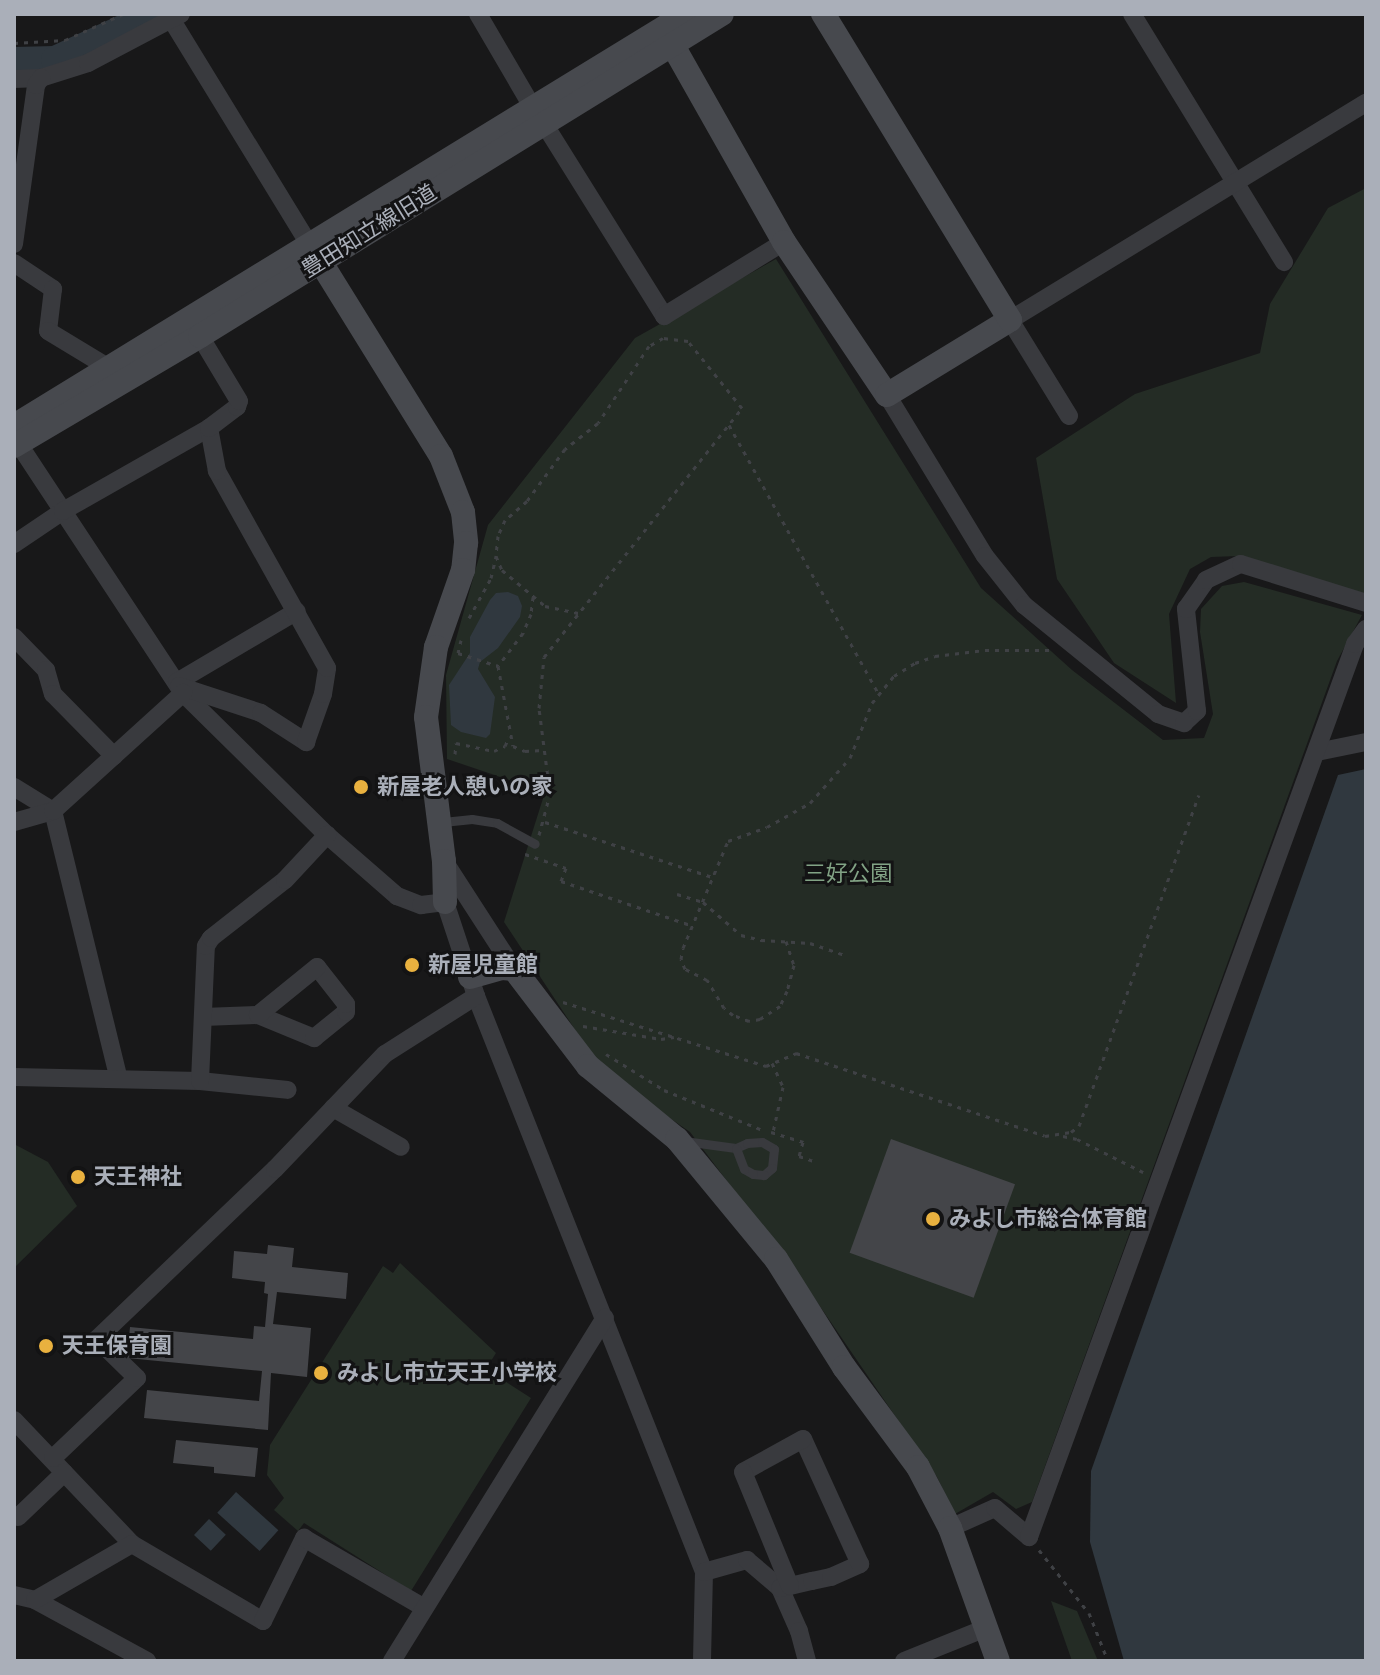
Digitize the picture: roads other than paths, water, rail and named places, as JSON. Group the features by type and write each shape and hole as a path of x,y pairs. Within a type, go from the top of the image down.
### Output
{"street":[{"path":"478,14 664,316 784,242"},
{"name":"豊田知立線旧道","path":"15,438 109,368 315,253 538,115 686,14"},
{"name":"豊田知立線旧道","path":"538,115 722,14"},
{"path":"823,14 1069,416"},
{"path":"1132,14 1284,262"},
{"path":"14,79 41,78 88,63 174,16 315,253 441,456 463,512 466,543 463,570 436,647 426,717 444,861 445,902 473,986 704,1572 702,1661"},
{"path":"672,44 784,242 887,395 1004,582 1024,605 1078,650 1158,714 1184,723 1197,711 1186,609 1206,580 1241,564 1366,603"},
{"path":"14,244 19,174 36,85 41,78"},
{"path":"887,395 1366,103"},
{"name":"豊田知立線旧道","path":"15,438 200,336 315,253"},
{"path":"14,263 53,289 48,331 109,368"},
{"path":"14,544 63,511 209,428 237,407 239,401 200,336"},
{"path":"180,687 261,713 306,742 323,694 327,668 217,471 209,428"},
{"path":"15,438 180,687 327,835 409,903 445,902"},
{"path":"14,822 53,811 114,756 180,687 297,611"},
{"path":"950,1528 995,1508 1029,1537 1355,644 1366,629"},
{"path":"14,637 46,670 53,694 114,756"},
{"path":"1317,752 1366,742"},
{"path":"14,787 53,811 119,1079"},
{"path":"200,1081 206,946 211,938 285,880 327,835"},
{"path":"444,861 514,969 588,1066 677,1139 776,1259 844,1367 918,1467 950,1528 998,1661"},
{"path":"203,1017 258,1015 314,1038 346,1012 346,1004 317,967 258,1015"},
{"path":"18,1517 58,1466 137,1378 97,1339 275,1169 385,1054 473,986 502,968 514,969"},
{"path":"14,1077 200,1081 288,1090"},
{"path":"333,1108 401,1147"},
{"path":"392,1661 605,1318"},
{"path":"14,1420 132,1544 263,1621 304,1538 423,1607"},
{"path":"704,1572 747,1560 785,1587 831,1577 860,1564 803,1439 743,1472 785,1587 807,1661"},
{"path":"35,1600 132,1544"},
{"path":"14,1595 35,1600 147,1661"},
{"path":"904,1661 986,1628"}],"lane":[{"path":"439,823 472,819 497,823 535,844"},
{"path":"677,1139 736,1148 762,1142 774,1149 776,1159 764,1175 753,1174 744,1169 736,1148"}],"waterway":[{"path":"14,61 55,60 155,14"}],"place":[{"name":"新屋老人憩いの家","path":"361,787"},
{"name":"新屋児童館","path":"412,965"},
{"name":"天王神社","path":"78,1177"},
{"name":"みよし市総合体育館","path":"933,1219"},
{"name":"天王保育園","path":"46,1346"},
{"name":"みよし市立天王小学校","path":"321,1373"}],"park label":[{"name":"三好公園","path":"848,874"}]}
